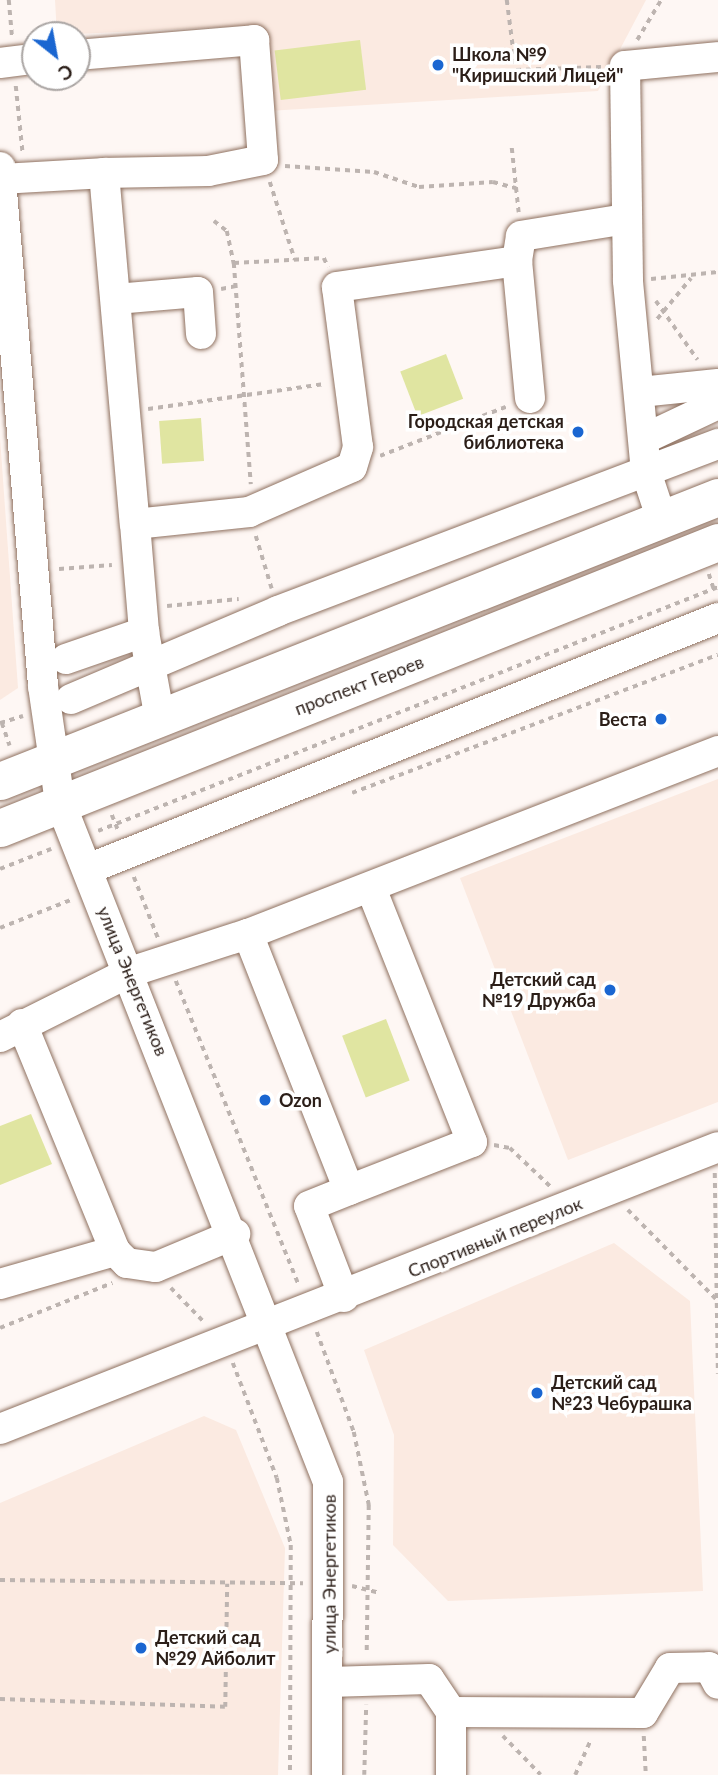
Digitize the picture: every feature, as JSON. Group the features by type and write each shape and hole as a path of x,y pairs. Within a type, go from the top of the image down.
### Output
{"main road":[{"path":"0,781 718,497"},
{"name":"проспект Героев","path":"0,828 718,541"}],"street":[{"path":"1,179 208,171 263,160 254,40 91,54"},
{"path":"662,520 646,472 635,346 633,279 626,219 625,66 718,57"},
{"path":"0,63 21,61"},
{"name":"улица Энергетиков","path":"0,167 53,760 60,802 235,1234 328,1482 331,1580 327,1775"},
{"path":"104,173 144,632 160,719"},
{"path":"135,524 249,512 352,467 358,447 337,287 519,248 626,219"},
{"path":"519,248 530,398"},
{"path":"116,299 198,292 201,334"},
{"path":"640,391 712,377"},
{"path":"644,439 718,404"},
{"path":"71,699 278,611 718,444"},
{"path":"93,879 718,618"},
{"path":"66,659 144,632"},
{"path":"235,1234 156,1267 134,1266 115,1251 11,1030 130,972 248,934 371,888 718,751"},
{"path":"344,1297 309,1206 472,1142 371,888"},
{"path":"248,934 349,1190"},
{"name":"Спортивный переулок","path":"0,1429 224,1345 713,1149"},
{"path":"0,1284 115,1251"},
{"path":"329,1682 429,1679 465,1713 643,1713 670,1668 709,1667 718,1684"},
{"path":"451,1775 465,1713"}],"path":[{"path":"507,0 516,70 625,66 661,0"},
{"path":"512,148 519,248"},
{"path":"263,160 294,168 374,172 419,187 493,182 516,188"},
{"path":"263,160 295,260"},
{"path":"214,221 227,231 234,263 245,396 249,512 278,611"},
{"path":"234,263 324,258 337,287"},
{"path":"633,279 691,278 718,272"},
{"path":"635,346 691,278"},
{"path":"633,279 664,311 712,377"},
{"path":"125,412 323,385 348,358"},
{"path":"352,467 530,398"},
{"path":"59,569 139,564"},
{"path":"0,869 718,587"},
{"path":"341,797 718,655"},
{"path":"0,928 93,879 146,871"},
{"path":"472,1142 510,1148 571,1206"},
{"path":"713,1149 718,1374"},
{"path":"609,1191 717,1301"},
{"path":"0,1328 127,1279"},
{"path":"167,1286 224,1345 277,1478 291,1545 290,1775"},
{"path":"0,1580 290,1584 331,1580 380,1593"},
{"path":"0,1699 225,1707 227,1584"},
{"path":"465,1713 541,1775"},
{"path":"575,1775 603,1713"},
{"path":"643,1713 646,1775"}],"shaded area":[{"name":"Школа №9 \"Киришский Лицей\"","path":"55,0 646,0 598,91 268,111 259,25 91,33 91,21 56,21"},
{"path":"0,438 18,688 0,700"},
{"name":"Детский сад №19 Дружба","path":"718,779 718,1102 568,1160 460,878"},
{"name":"Детский сад №23 Чебурашка","path":"614,1243 690,1301 703,1591 448,1601 393,1545 394,1435 364,1350"},
{"name":"Детский сад №29 Айболит","path":"204,1416 236,1430 285,1548 278,1775 0,1774 0,1503"}],"green space":[{"path":"360,40 366,90 281,100 275,50"},
{"path":"446,354 463,399 417,416 400,372"},
{"path":"201,418 204,461 162,464 159,421"},
{"path":"386,1019 410,1081 366,1097 342,1036"},
{"path":"31,1114 52,1164 0,1185 0,1126"}],"place":[{"name":"Школа №9 \"Киришский Лицей\"","path":"438,65"},
{"name":"Городская детская библиотека","path":"578,432"},
{"name":"Веста","path":"661,719"},
{"name":"Детский сад №19 Дружба","path":"610,990"},
{"name":"Ozon","path":"265,1100"},
{"name":"Детский сад №23 Чебурашка","path":"537,1393"},
{"name":"Детский сад №29 Айболит","path":"141,1648"}]}
